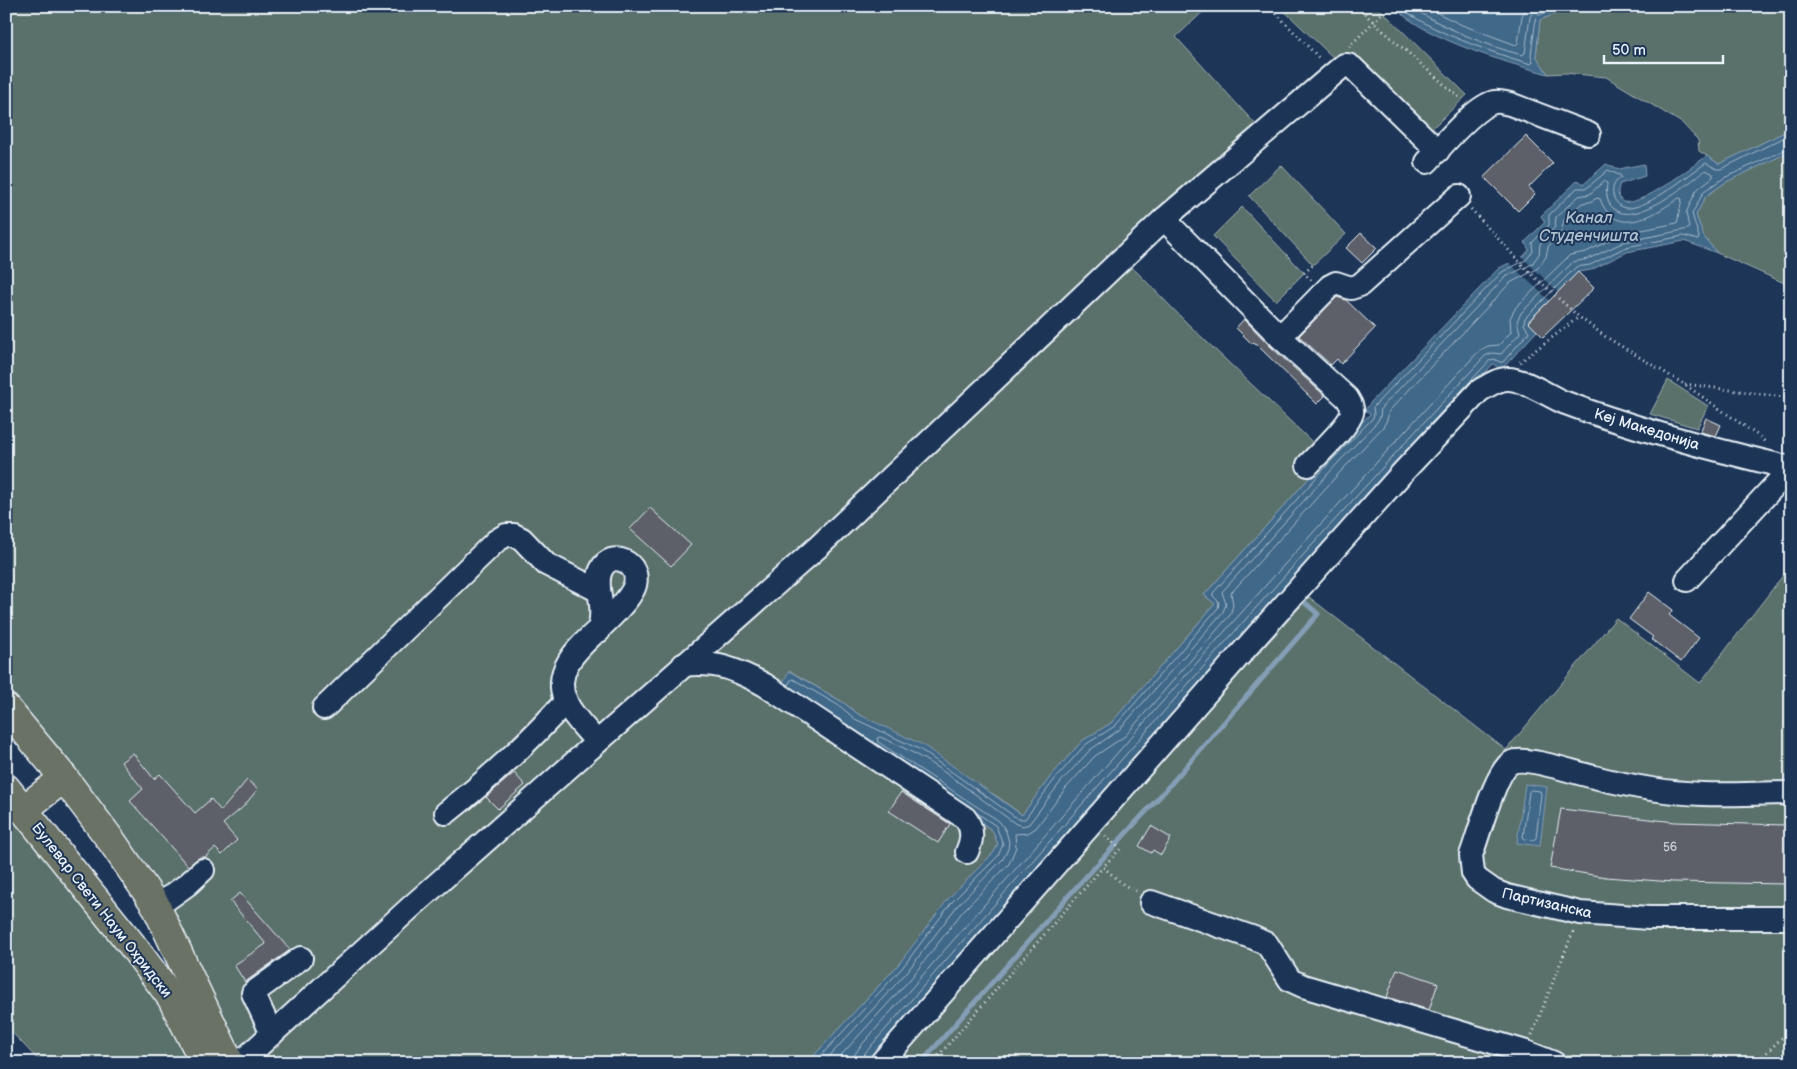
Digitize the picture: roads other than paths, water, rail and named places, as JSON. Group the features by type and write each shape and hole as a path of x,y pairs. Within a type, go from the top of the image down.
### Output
{"main road":[{"name":"Булевар Свети Наум Охридски","path":"6,708 64,778 113,843 156,907 230,1063"},
{"path":"23,810 64,778"},
{"name":"Булевар Свети Наум Охридски","path":"6,788 132,945 171,997 205,1063"}],"street":[{"path":"240,1063 396,920 819,546 1164,219 1344,65 1353,68 1432,157 1474,114 1496,102 1510,104 1589,134"},
{"path":"1280,337 1330,286 1336,283 1351,288 1360,284 1458,196"},
{"path":"1164,219 1280,337 1347,398 1352,407 1352,412 1345,425 1308,465"},
{"name":"Кеј Македонија","path":"881,1063 1252,640 1479,391 1501,380 1537,388 1561,401 1629,424 1791,468"},
{"path":"1687,580 1791,468"},
{"path":"324,708 496,541 506,535 514,535 522,539 546,564 599,591"},
{"path":"596,742 566,701 562,690 561,677 567,663 577,650 599,630 620,608 634,587 636,578 631,565 624,560 609,561 602,568 599,577 602,617 599,630"},
{"path":"683,665 714,664 748,676 765,685 965,818 971,828 972,835 967,852"},
{"path":"446,813 509,760 566,701"},
{"name":"Партизанска","path":"1791,793 1703,794 1654,790 1605,780 1528,760 1512,762 1505,767 1495,786 1472,856 1473,873 1477,879 1494,891 1507,896 1580,913 1649,918 1791,918"},
{"path":"156,907 188,884 203,870"},
{"path":"1151,902 1267,944 1290,980 1303,986 1526,1052 1554,1063"},
{"path":"272,1034 253,992 300,958"}],"water":[{"path":"1393,6 1575,6 1540,20 1536,56 1548,74 1488,56 1445,39 1407,18"},
{"name":"Канал Студенчишта","path":"1791,129 1791,151 1726,182 1706,196 1696,215 1704,237 1717,253 1684,241 1627,252 1591,270 1578,272 1528,321 1537,331 1501,370 1493,364 1400,465 871,1063 807,1063 898,965 948,899 994,852 998,844 992,830 779,690 789,671 844,703 858,714 923,745 1022,815 1051,776 1082,741 1111,723 1215,604 1204,595 1328,457 1370,414 1365,410 1371,402 1499,268 1524,256 1529,250 1525,242 1545,222 1541,216 1578,180 1584,184 1606,164 1619,169 1644,164 1645,176 1620,184 1619,187 1618,194 1621,200 1623,202 1632,202 1654,192 1707,156 1719,164"},
{"path":"1525,784 1547,787 1540,846 1517,843"}],"waterway":[{"path":"921,1063 1071,893 1163,793 1318,614 1303,601"}]}
